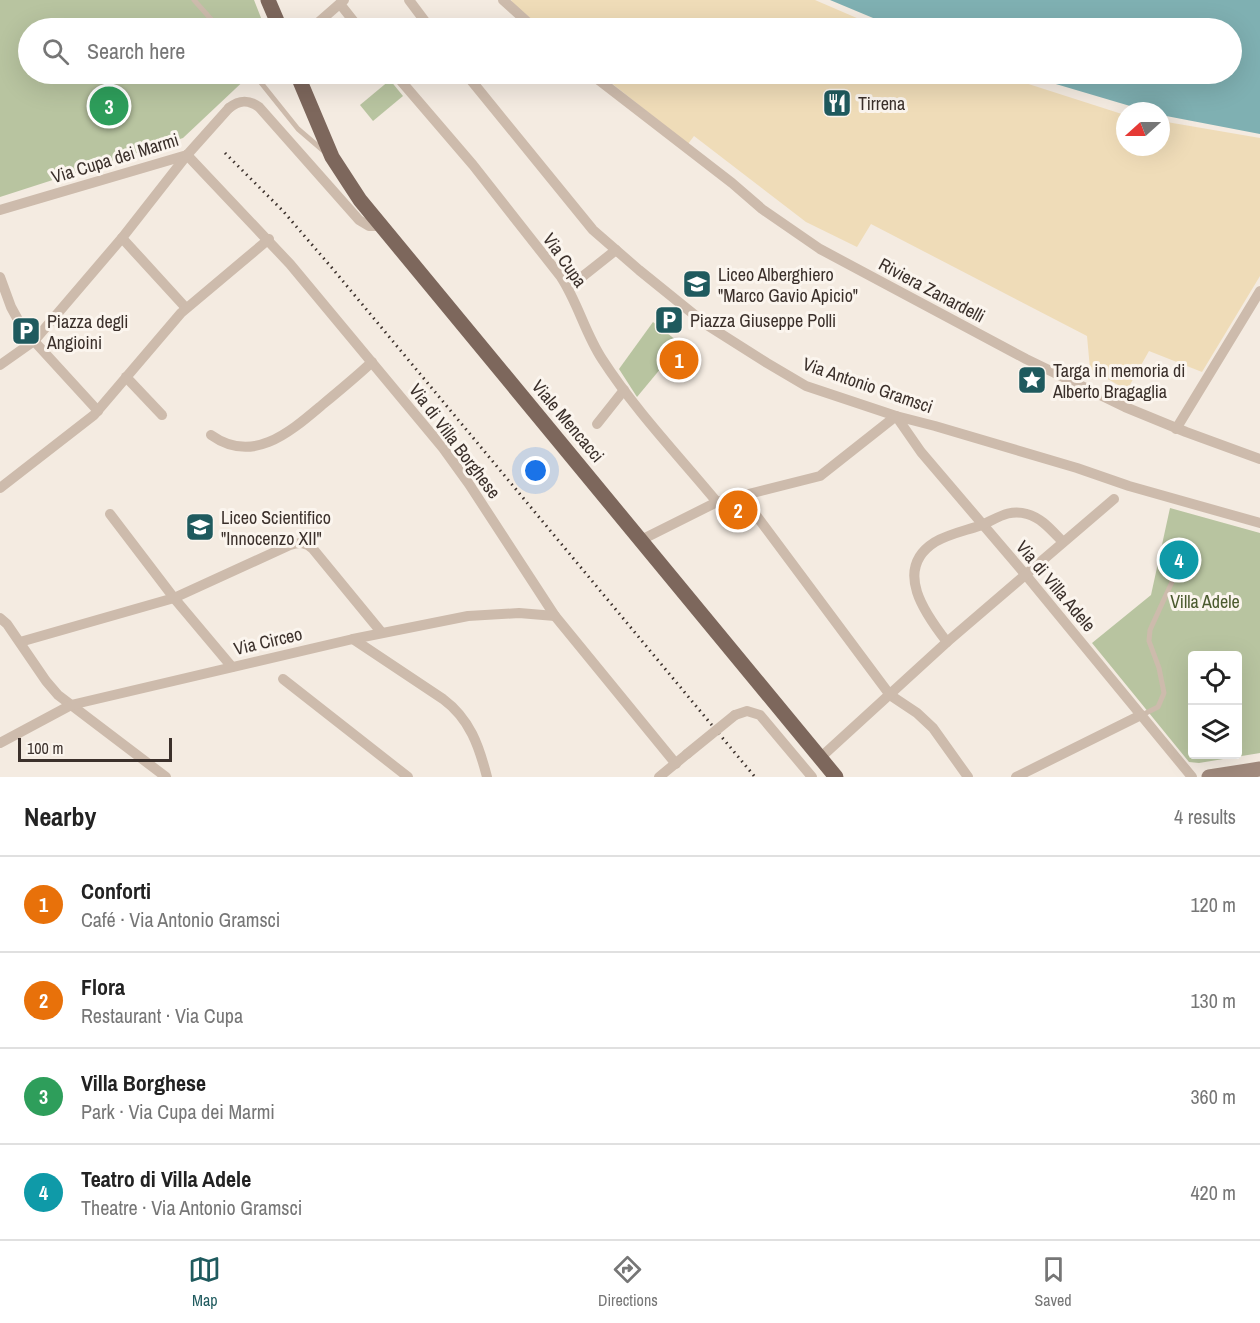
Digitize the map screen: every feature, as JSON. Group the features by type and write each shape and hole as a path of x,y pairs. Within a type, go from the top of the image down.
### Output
{"main road":[{"path":"268,0 276,18"},
{"name":"Viale Mencacci","path":"301,84 334,160 354,190 836,777"}],"street":[{"path":"409,0 422,18"},
{"path":"503,0 523,18"},
{"path":"324,18 342,2 352,18"},
{"name":"Via Cupa","path":"404,84 473,165 568,288 593,344 624,390 717,502"},
{"name":"Via Antonio Gramsci","path":"474,84 578,213 616,250 707,325 806,386 896,416 1260,523"},
{"name":"Riviera Zanardelli","path":"604,84 762,209 820,249 1026,359 1125,407 1176,429 1260,459"},
{"name":"Via Cupa dei Marmi","path":"0,210 188,155 229,108 244,101 259,107 359,220 369,226 382,226"},
{"path":"0,366 34,341 122,238 188,155"},
{"name":"Via di Villa Borghese","path":"188,155 269,240 462,472 555,616 676,764"},
{"path":"122,238 186,309"},
{"path":"0,488 98,411 186,309 269,240"},
{"path":"568,288 616,250"},
{"path":"0,277 5,308 98,411"},
{"path":"1176,429 1260,291"},
{"path":"211,435 227,444 243,447 277,439 297,426 372,362"},
{"path":"126,377 162,415"},
{"path":"597,424 624,390"},
{"path":"641,540 717,502 820,476 896,416"},
{"name":"Via di Villa Adele","path":"896,416 917,447 1192,777"},
{"path":"741,495 890,695 933,728 968,777"},
{"path":"820,758 947,642 1114,499"},
{"path":"947,642 920,605 915,586 918,563 922,555 935,543 950,535 982,525 1002,514 1023,513 1042,522 1063,542"},
{"path":"110,514 174,598 232,667"},
{"path":"20,642 174,598 290,545 303,543 313,549 382,633"},
{"name":"Via Circeo","path":"0,743 71,705 353,639 483,614 525,613 555,616"},
{"path":"0,618 7,624 49,685 71,705 166,777"},
{"path":"353,639 443,699 457,711 476,740 487,777"},
{"path":"283,679 408,777"},
{"path":"659,777 735,715 747,711 760,716 812,777"},
{"path":"1016,777 1141,715"},
{"path":"1209,777 1260,769"}],"lane":[{"path":"194,0 210,18"},
{"path":"262,84 298,129 334,160"},
{"path":"1141,715 1158,708 1164,693 1159,668 1149,641 1154,619 1172,582"}],"green space":[{"path":"0,0 254,0 261,18 18,18 18,84 240,84 183,138 0,197"},
{"path":"385,84 393,84 403,96 373,121 360,105"},
{"path":"653,322 681,344 637,397 619,369"},
{"name":"Villa Adele","path":"1170,508 1260,533 1260,753 1242,756 1242,651 1188,651 1188,759 1223,759 1199,763 1189,762 1092,643 1151,595"}],"sand":[{"path":"511,0 815,0 857,18 530,18"},
{"path":"613,84 1028,84 1116,112 1116,156 1170,156 1170,123 1260,138 1260,276 1202,372 1149,351 1127,390 1090,369 1087,336 871,224 857,247 806,222 694,136 688,144"}],"water":[{"path":"830,0 1260,0 1260,134 1170,117 1170,102 1117,102 1056,84 1242,84 1242,18 873,18"}],"railway":[{"path":"225,153 283,211 332,268 755,777"}],"place":[{"name":"Tirrena","path":"837,103"},
{"name":"Villa Borghese","path":"109,106"},
{"name":"Liceo Alberghiero \"Marco Gavio Apicio\"","path":"697,284"},
{"name":"Piazza Giuseppe Polli","path":"669,320"},
{"name":"Piazza degli Angioini","path":"26,331"},
{"name":"Conforti","path":"679,360"},
{"name":"Targa in memoria di Alberto Bragaglia","path":"1032,380"},
{"name":"Flora","path":"738,510"},
{"name":"Liceo Scientifico \"Innocenzo XII\"","path":"200,527"},
{"name":"Teatro di Villa Adele","path":"1179,560"}]}
